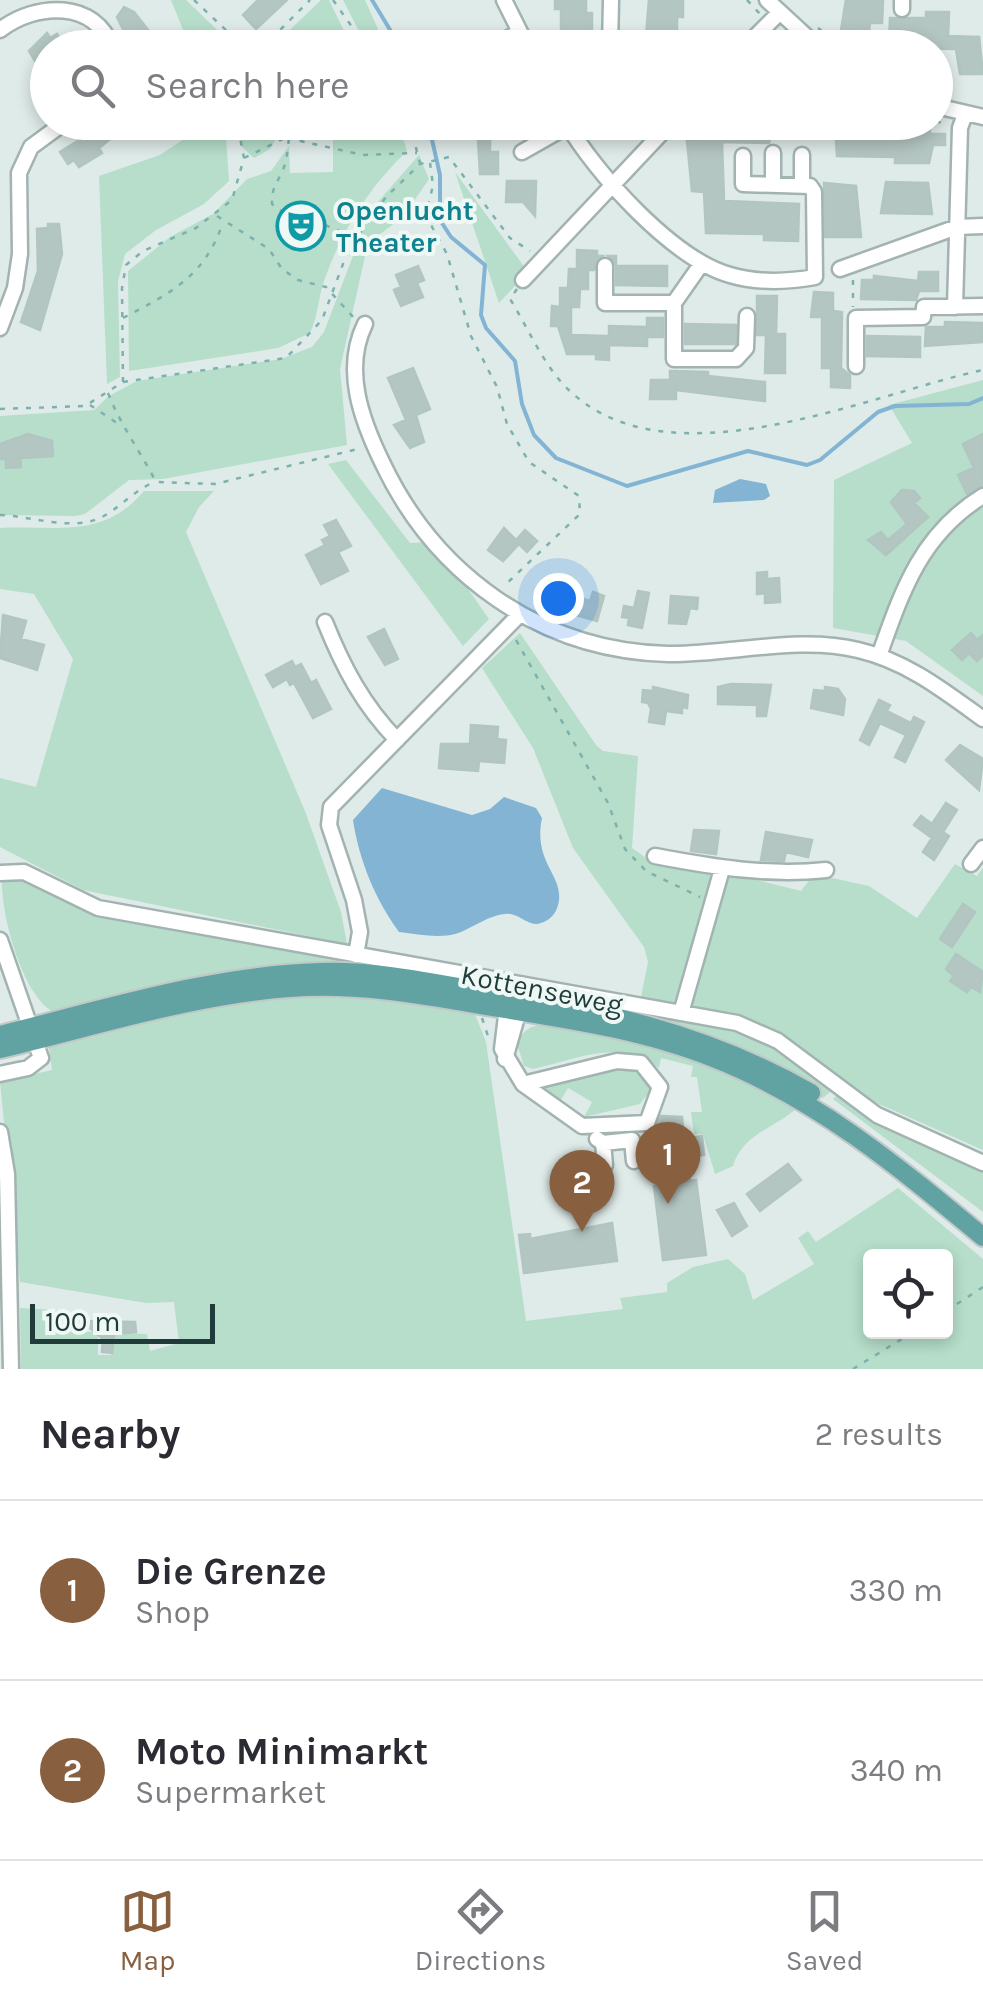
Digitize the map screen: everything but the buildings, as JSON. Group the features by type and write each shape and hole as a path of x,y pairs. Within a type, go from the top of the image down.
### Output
{"main road":[{"name":"Kottenseweg","path":"35,1034 238,980 320,972 388,975 515,999 666,1029 717,1046 827,1100 878,1136 983,1222"},
{"path":"0,1035 35,1034"},
{"path":"0,1049 35,1034"},
{"name":"Kottenseweg","path":"827,1100 872,1146 983,1237"}],"street":[{"path":"504,0 519,30"},
{"path":"610,30 611,0"},
{"path":"767,0 798,30"},
{"path":"0,30 28,11 68,6 98,22 102,30"},
{"path":"761,30 778,13"},
{"path":"953,111 983,117"},
{"path":"955,307 960,128 964,114"},
{"path":"0,328 15,288 20,254 19,172 31,147 41,140"},
{"path":"522,152 541,140"},
{"path":"577,140 613,184 702,263 748,279 815,277 814,192 802,185 743,184 743,156"},
{"path":"523,280 540,257 655,140"},
{"path":"773,153 773,185"},
{"path":"802,155 802,185"},
{"path":"847,267 958,227 983,226"},
{"path":"702,263 674,303 674,359 736,359 746,348 747,316"},
{"path":"605,266 605,303 674,303"},
{"path":"856,366 856,318 923,317 924,307 983,306"},
{"path":"365,324 354,351 354,366 374,445 411,513 512,621 632,651 669,654 818,646 879,656 924,678 983,718"},
{"path":"879,656 918,558 936,533 983,496"},
{"path":"356,955 360,932 354,900 328,816 336,800 512,621"},
{"path":"325,622 346,672 376,719 397,740"},
{"path":"971,864 983,848"},
{"path":"655,856 722,869 787,874 826,870"},
{"path":"681,1013 722,869"},
{"name":"Kottenseweg","path":"0,873 24,872 98,908 356,955 515,999 681,1013 737,1023 778,1041 827,1100 877,1115 983,1163"},
{"path":"0,940 41,1058 36,1064 0,1074"},
{"path":"515,999 505,1059 523,1084 603,1144 605,1165"},
{"path":"523,1084 616,1061 641,1063 656,1076 660,1086 647,1123 582,1126"},
{"path":"0,1132 7,1174 11,1369"},
{"path":"603,1144 632,1140 634,1160"}],"path":[{"path":"194,0 226,30"},
{"path":"280,30 310,0"},
{"path":"332,0 354,30"},
{"path":"813,23 822,30"},
{"path":"122,382 126,265 216,215 232,200 244,158 240,140"},
{"path":"244,158 283,140"},
{"path":"284,214 276,210 272,184 286,160 287,140"},
{"path":"296,140 363,155 417,153"},
{"path":"414,140 420,164"},
{"path":"0,409 89,404 122,382 286,358 322,320 356,238 420,164 439,158 449,158 510,238 540,257"},
{"path":"429,162 433,185 426,216 447,254 471,336 492,373 507,424 529,462 579,496 582,505 580,514 490,598"},
{"path":"216,215 223,224 269,249 282,269 298,280 326,287 346,312 365,324"},
{"path":"122,319 190,280 204,264 223,224"},
{"path":"325,225 356,238"},
{"path":"847,267 856,318"},
{"path":"523,280 510,299 563,384 619,422 661,434 700,435 792,422 983,370"},
{"path":"107,392 121,426 156,482"},
{"path":"89,404 121,426"},
{"path":"0,515 79,522 102,517 136,490 156,482 215,484 374,445"},
{"path":"512,621 608,803 625,849 646,871 713,903"},
{"path":"953,1306 983,1287"},
{"path":"853,1369 901,1339"}],"green space":[{"path":"171,0 186,0 217,30 183,30"},
{"path":"321,0 329,0 344,30 290,30"},
{"path":"343,0 365,0 378,30 358,30"},
{"path":"182,140 226,140 229,181 204,204 156,230 125,254 118,281 120,377 107,384 99,176 160,155"},
{"path":"242,140 276,140 270,149 254,158 242,147"},
{"path":"333,140 403,140 407,151 369,195 339,244 310,333 278,348 129,371 128,271 170,237 213,214 247,179 271,171 289,146 290,173 333,172"},
{"path":"419,155 429,179 403,217 368,243 340,369 347,445 163,479 129,480 85,514 0,515 0,416 94,410 109,396 137,381 281,359 312,347 324,332 370,211"},
{"path":"455,172 528,272 499,303"},
{"path":"983,380 983,696 906,641 833,628 834,480 912,443 889,405"},
{"path":"346,460 410,543 435,542 489,619 463,646 328,464"},
{"path":"144,491 214,491 199,507 186,532 305,811 341,912 347,944 83,890 0,847 0,778 36,787 73,659 34,594 0,589 0,528 78,527 95,523 128,507"},
{"path":"520,633 596,745 603,751 638,756 632,848 652,862 711,875 676,1003 641,997 648,962 644,947 573,848 533,748 482,668"},
{"path":"955,864 977,876 983,868 983,1150 870,1100 825,1068 690,1010 729,873 801,891 814,874 869,886 917,918"},
{"path":"2,878 19,878 87,910 393,968 58,1014 45,1006 24,975 5,912"},
{"path":"291,995 367,995 475,1014 486,1042 526,1321 623,1309 620,1298 667,1292 667,1283 693,1267 728,1259 745,1274 753,1300 814,1264 798,1238 808,1231 816,1242 898,1188 983,1259 983,1369 21,1369 20,1308 57,1310 62,1323 60,1331 98,1332 98,1355 111,1355 112,1333 147,1334 150,1351 179,1343 174,1302 146,1303 20,1282 0,1082 52,1070 49,1048 194,1011"},
{"path":"627,1013 711,1026 763,1042 809,1071 830,1092 823,1098"},
{"path":"544,1024 659,1044 800,1105 745,1145 733,1166 715,1174 703,1134 694,1134 691,1112 702,1112 697,1077 691,1077 693,1066 661,1058 659,1068 644,1059 614,1052 533,1069 524,1066 517,1044 527,1030"},
{"path":"613,1066 638,1067 653,1087 640,1104 584,1117 592,1102 568,1088 559,1103 539,1085"},
{"path":"839,1094 983,1168 983,1212 833,1099"}],"water":[{"path":"740,479 766,484 770,496 764,500 713,503 715,490"},
{"path":"382,788 472,815 490,809 504,797 536,808 542,818 544,856 559,891 554,914 536,924 515,915 499,915 445,936 399,932 369,879 353,820"}],"waterway":[{"path":"372,0 390,30"},
{"path":"432,140 440,175 440,220 451,237 485,265 481,315 486,328 515,361 522,404 534,435 556,458 627,486 748,451 807,465 820,460 878,412 895,406 969,404 983,398"}],"place":[{"name":"Openlucht Theater","path":"301,226"},
{"name":"Die Grenze","path":"668,1204"},
{"name":"Moto Minimarkt","path":"582,1232"}]}
